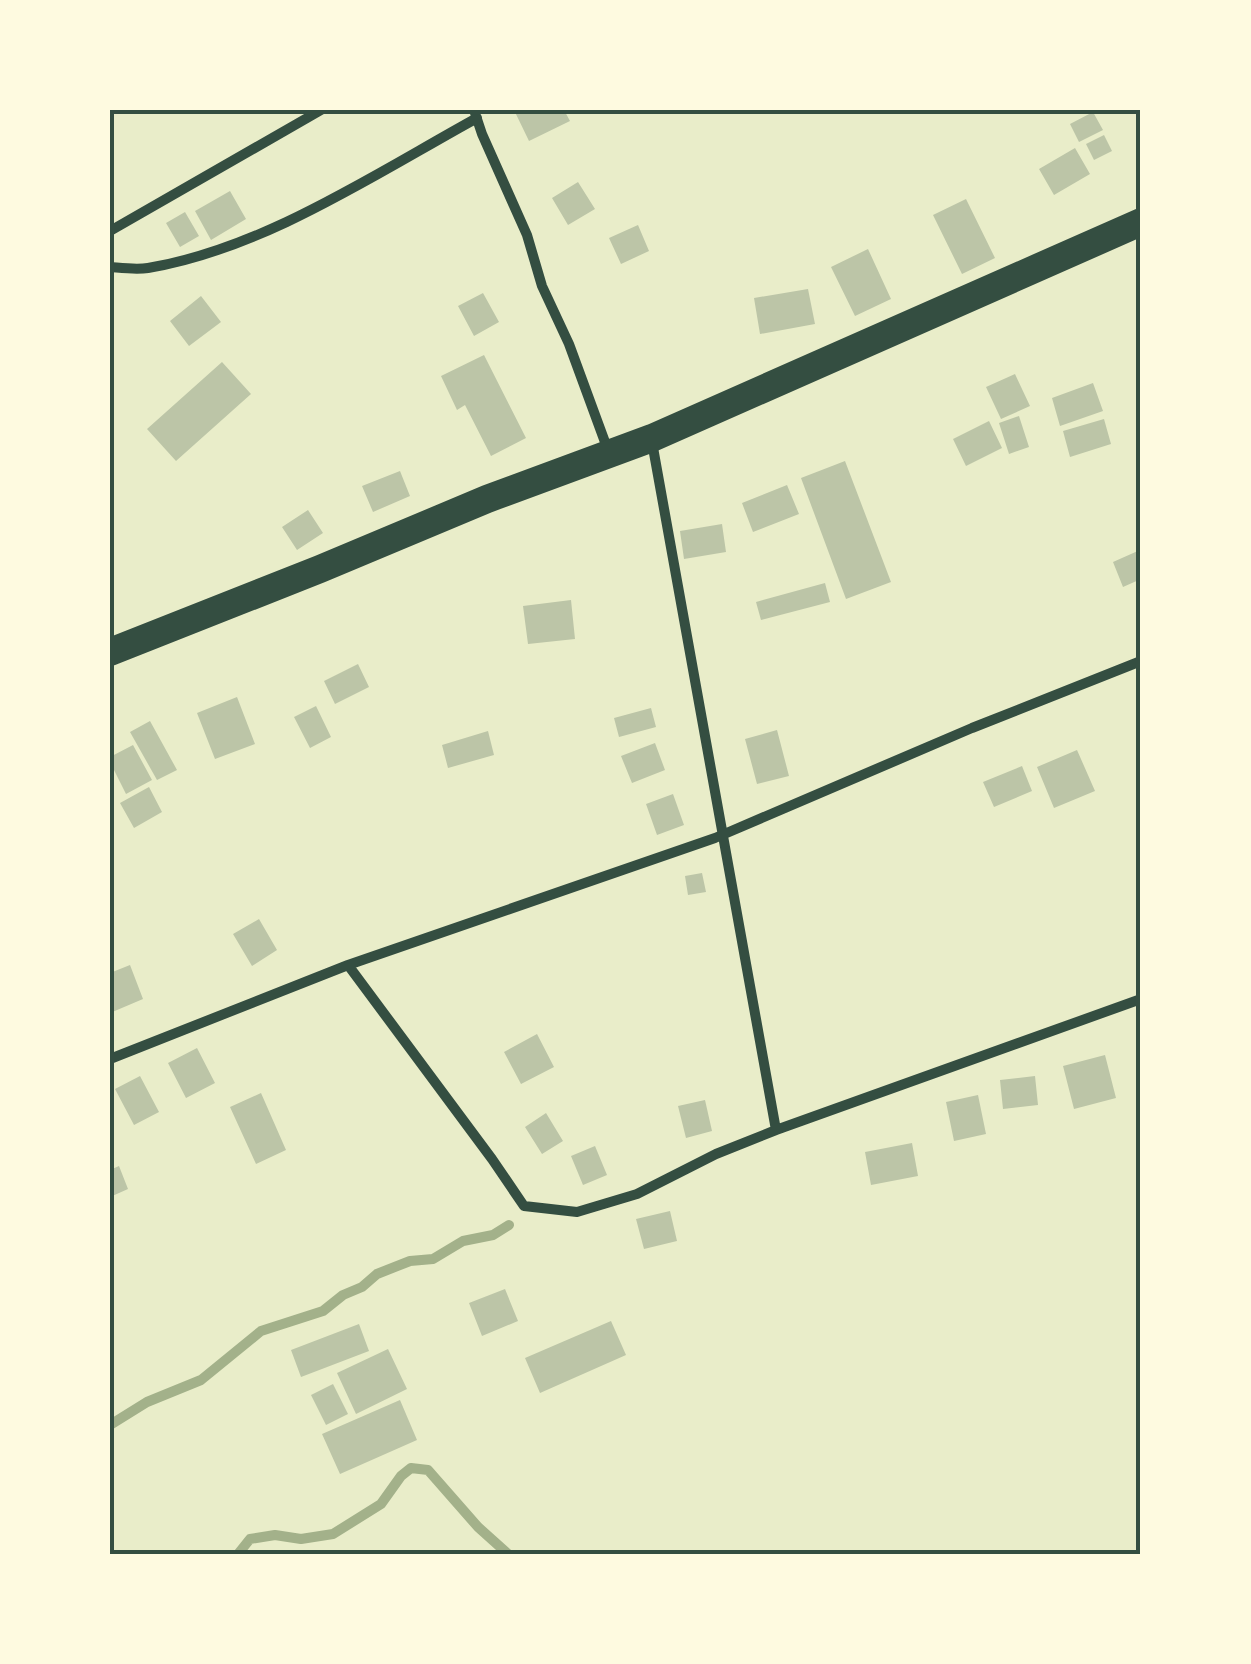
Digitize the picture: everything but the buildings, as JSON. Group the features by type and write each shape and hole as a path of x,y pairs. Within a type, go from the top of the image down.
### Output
{"highway":[{"path":"110,652 487,499 652,438 1141,222"}],"street":[{"path":"110,231 321,110"},
{"path":"110,267 145,269 246,241 325,202 475,114 527,235 542,286 570,344 610,454"},
{"path":"652,438 776,1130"},
{"path":"110,1060 348,964 724,834 1141,661"},
{"path":"348,964 524,1206 577,1212 637,1194 716,1154 776,1130 1141,999"}],"waterway":[{"path":"110,1425 147,1402 201,1380 261,1331 323,1311 377,1274 410,1261 433,1259 463,1241 493,1235 509,1225"},
{"path":"238,1554 250,1539 275,1535 301,1539 333,1534 381,1504 411,1468 428,1470 478,1527 508,1554"}]}
